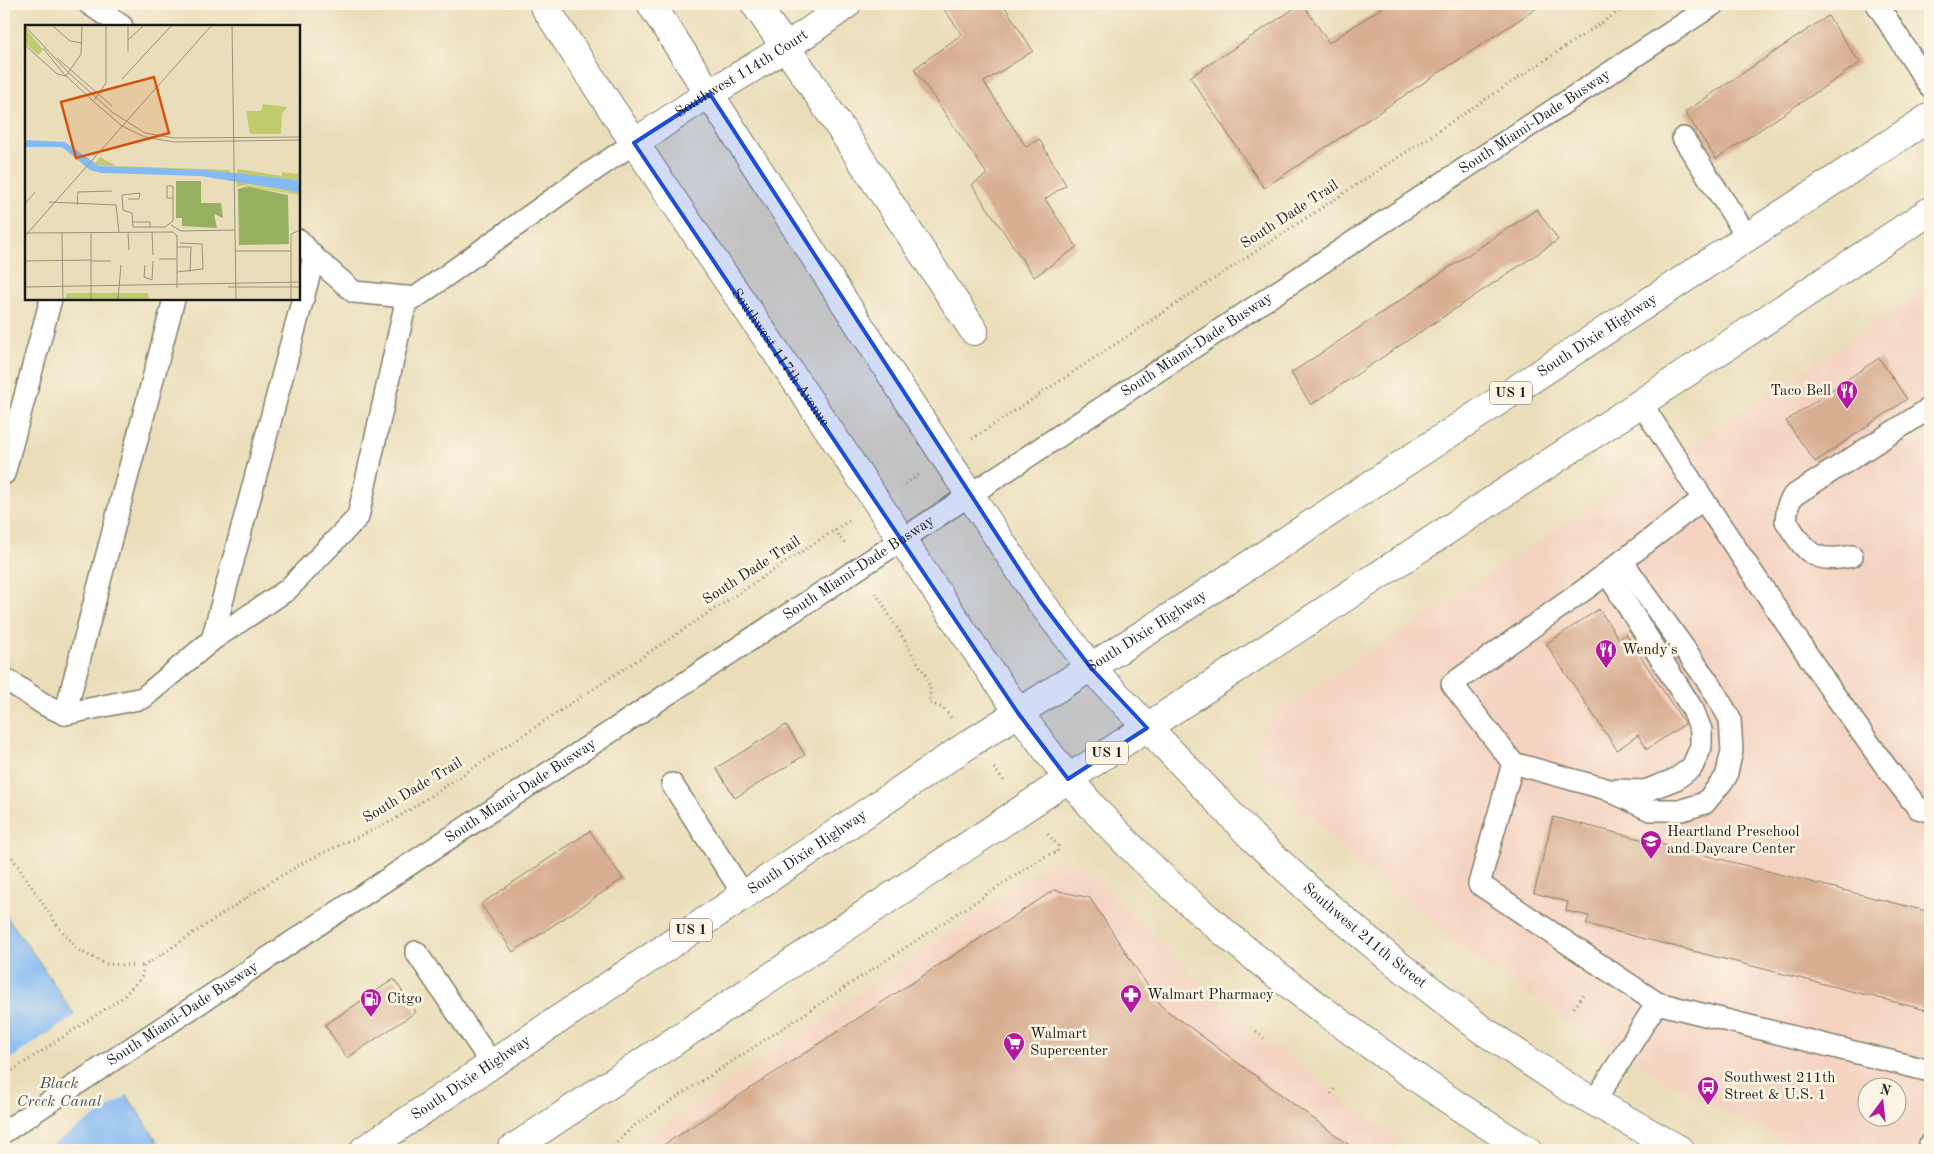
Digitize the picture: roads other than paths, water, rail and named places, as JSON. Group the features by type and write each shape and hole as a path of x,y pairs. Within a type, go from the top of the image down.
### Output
{"main road":[{"name":"Southwest 117th Avenue","path":"542,4 634,143 749,309 1018,713"},
{"path":"651,4 1040,601 1091,668"},
{"path":"755,4 784,48 808,79 974,331"},
{"name":"Southwest 114th Court","path":"634,143 710,94 737,79 847,4"},
{"name":"South Dixie Highway","path":"364,1150 972,742 1091,668 1930,117"},
{"name":"US 1","path":"511,1150 1068,778 1147,728 1930,211"},
{"name":"Southwest 211th Street","path":"1091,668 1252,837 1387,956 1481,1029 1568,1087 1680,1150"},
{"path":"1018,713 1068,778 1103,818 1159,874 1211,921 1276,975 1450,1102 1527,1150"}],"lane":[{"path":"89,4 120,25"},
{"name":"South Miami-Dade Busway","path":"4,1132 1714,4"},
{"path":"1877,4 1930,87"},
{"path":"1683,138 1748,238"},
{"path":"300,241 314,257 354,292 415,298 634,143"},
{"path":"212,640 314,257"},
{"path":"4,678 45,705 65,714 143,698 212,640 287,590 358,517 407,297"},
{"path":"4,474 52,300"},
{"path":"65,714 174,300"},
{"path":"1641,403 1831,690 1918,808 1930,811"},
{"path":"1852,556 1825,559 1804,549 1786,521 1788,505 1794,496 1930,408"},
{"path":"1615,567 1711,686 1730,719 1732,750 1726,777 1705,803 1682,810 1650,810 1606,789 1513,763 1452,684 1615,567 1703,499"},
{"path":"1606,789 1645,791 1676,779 1692,767 1701,747 1701,730 1693,710 1615,567"},
{"path":"1513,763 1479,884 1656,1003 1930,1071"},
{"path":"672,784 744,895"},
{"path":"416,952 492,1064"},
{"path":"1594,1102 1656,1003"},
{"path":"1928,1150 1930,1144"}],"water":[{"name":"Black Creek Canal","path":"4,913 38,960 163,1150 4,1150"}],"place":[{"name":"Taco Bell","path":"1847,410"},
{"name":"Wendy's","path":"1606,669"},
{"name":"Heartland Preschool and Daycare Center","path":"1651,860"},
{"name":"Walmart Pharmacy","path":"1131,1014"},
{"name":"Citgo","path":"371,1018"},
{"name":"Walmart Supercenter","path":"1014,1062"},
{"name":"Southwest 211th Street & U.S. 1","path":"1708,1106"}]}
